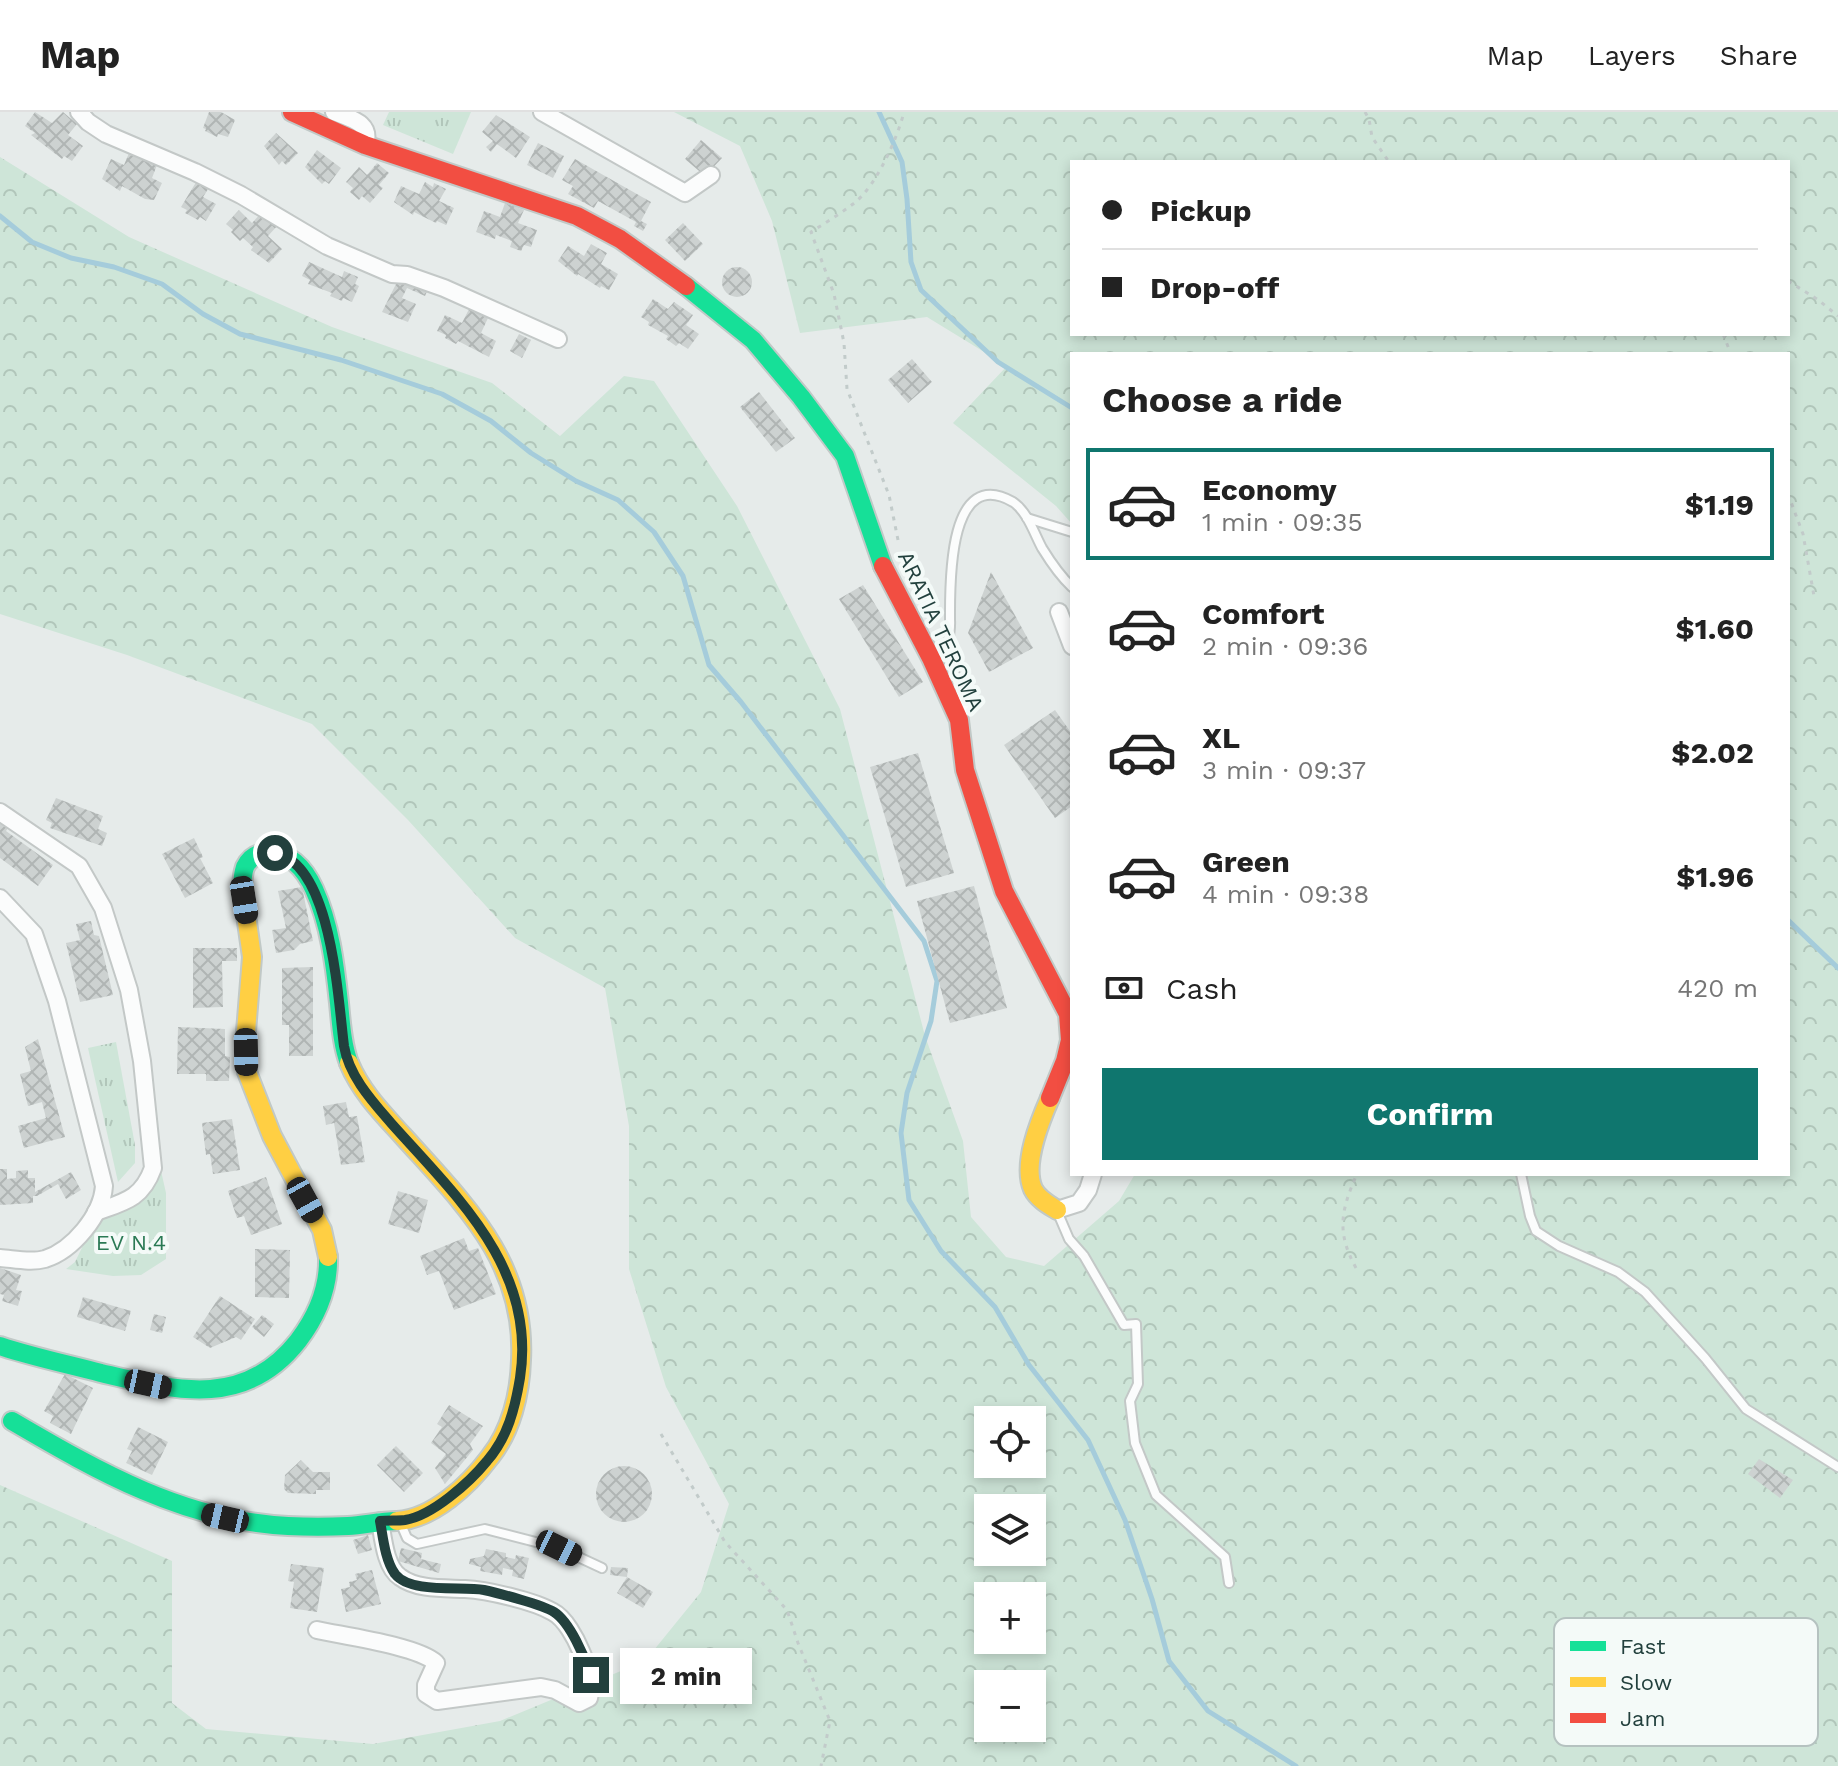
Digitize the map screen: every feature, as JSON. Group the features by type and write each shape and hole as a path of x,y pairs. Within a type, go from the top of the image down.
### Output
{"street":[{"path":"79,112 106,134 241,195 327,246 392,274 407,275 444,288 558,339"},
{"name":"ARATIA TEROMA","path":"292,112 365,145 577,216 620,239 685,285 753,340 845,456 887,577 931,658 959,720 965,770 1004,891 1068,1014 1070,1040 1065,1061 1036,1130 1031,1164 1033,1189 1043,1201 1057,1210"},
{"path":"334,112 361,123 368,135 365,145"},
{"path":"542,112 685,193 711,175"},
{"path":"1059,612 1070,641"},
{"path":"0,812 79,866 103,908 129,990 142,1061 153,1168 148,1181 133,1199 96,1212"},
{"path":"0,1346 148,1384 203,1393 244,1383 265,1371 292,1350 310,1324 325,1296 328,1266 324,1235 263,1114 247,1071 246,1032 253,954 244,900 244,869 251,857 257,854 269,852 287,856 306,876 328,928 344,1046 367,1096 476,1219 513,1287 522,1363 510,1424 495,1451 475,1475 448,1498 407,1520 308,1527 225,1518 189,1510 123,1482 12,1421"},
{"path":"0,898 34,934 57,1001 104,1179 102,1201 96,1212 77,1237 55,1254 35,1261 0,1258"},
{"path":"1057,1210 1079,1203 1092,1176"},
{"path":"317,1630 402,1648 429,1658 436,1663 425,1692 437,1701 541,1687 549,1687 579,1703 589,1698 592,1683 588,1668 576,1641 555,1612 481,1589 418,1585 403,1580 395,1573 388,1559 380,1521"}],"lane":[{"path":"959,720 966,710 948,650 951,621 949,597 956,533 970,505 984,496 996,495 1016,503 1043,549 1070,584"},
{"path":"1027,518 1070,531"},
{"path":"1521,1176 1536,1231 1559,1246 1618,1272 1645,1292 1746,1409 1838,1467"},
{"name":"ARATIA TEROMA","path":"1057,1210 1069,1239 1084,1256 1124,1325 1136,1324 1138,1384 1130,1401 1135,1443 1156,1495 1225,1557 1229,1583"},
{"path":"400,1520 407,1538 417,1544 485,1529 559,1548 602,1568"}],"path":[{"path":"899,547 889,495 847,389 844,343 834,294 811,232 856,203 871,183 899,131 904,112"},
{"path":"1365,112 1372,137 1388,160"},
{"path":"1790,282 1838,316"},
{"path":"1790,499 1803,534 1814,596"},
{"path":"1356,1176 1344,1206 1342,1231 1347,1251 1356,1268"},
{"path":"661,1434 725,1542 787,1610 830,1721 821,1766"}],"green space":[{"path":"389,112 471,112 453,154 383,125"},
{"path":"674,112 1838,112 1838,1766 0,1766 0,1485 172,1561 172,1703 206,1729 373,1744 500,1721 645,1661 701,1592 729,1504 666,1387 629,1269 629,1126 605,988 515,938 408,820 312,724 127,655 0,614 0,157 129,237 332,327 492,383 560,436 624,376 654,381 737,506 840,709 925,1036 963,1141 971,1217 1006,1257 1044,1266 1119,1201 1134,1176 1790,1176 1790,352 1070,352 1070,522 1056,506 953,423 1007,366 927,317 800,333 772,221 740,146"},
{"path":"116,1042 135,1145 135,1163 118,1182 88,1048"},
{"name":"EV N.4","path":"157,1153 166,1193 166,1259 141,1275 113,1276 66,1269 75,1262 94,1223 135,1204"}],"building":[{"path":"35,112 52,123 63,112 77,124 68,135 83,146 72,161 64,156 62,159 31,135 35,133 25,126"},
{"path":"209,112 221,112 235,120 228,137 218,134 217,137 205,131 203,128"},
{"path":"496,115 530,137 516,158 497,144 491,152 486,147 493,141 482,132"},
{"path":"276,133 298,153 286,165 282,161 279,165 264,146"},
{"path":"701,140 722,158 705,176 685,159"},
{"path":"538,143 564,156 553,178 527,165"},
{"path":"317,150 341,168 329,184 325,181 322,184 305,167"},
{"path":"129,153 157,165 152,178 162,183 154,200 145,199 122,186 120,191 102,179 111,159 124,165"},
{"path":"575,159 651,202 641,221 647,224 643,231 634,226 636,222 598,201 594,208 568,194 573,186 562,180"},
{"path":"377,163 389,173 379,185 383,188 370,203 362,196 359,200 350,192 353,188 346,182 359,167 367,175"},
{"path":"198,179 210,186 203,197 216,204 206,221 185,213 187,210 181,207"},
{"path":"425,182 446,189 439,201 454,208 446,225 414,212 413,215 394,202 401,186 419,194"},
{"path":"505,203 524,210 518,223 537,230 531,247 524,245 521,251 510,247 512,241 476,232 484,211 500,217"},
{"path":"239,210 252,223 263,211 278,225 268,236 282,249 269,263 251,250 253,247 243,238 240,241 226,224"},
{"path":"683,223 703,244 685,261 665,240"},
{"path":"591,244 607,253 601,264 618,274 609,290 577,276 558,261 568,246 584,256"},
{"path":"309,262 342,277 344,271 358,277 355,284 359,286 352,302 343,298 342,301 330,296 332,293 308,284 310,280 302,276"},
{"path":"737,267 748,271 752,282 748,293 737,297 726,293 722,282 726,271"},
{"path":"398,280 428,289 425,296 407,288 402,298 416,304 408,322 382,312"},
{"path":"653,299 668,309 674,302 693,315 686,325 699,334 688,349 679,343 676,346 666,339 668,336 648,325 649,322 641,317"},
{"path":"469,309 488,318 481,333 496,341 489,357 458,341 456,344 437,331 445,315 462,323"},
{"path":"519,334 531,340 522,358 510,351"},
{"path":"912,359 932,382 908,403 888,380"},
{"path":"759,392 795,438 776,452 740,407"},
{"path":"991,572 1033,648 989,672 968,633"},
{"path":"863,585 923,682 899,697 839,599"},
{"path":"1055,710 1070,731 1070,807 1055,818 1004,745"},
{"path":"918,753 954,873 906,887 870,767"},
{"path":"56,798 103,816 98,829 107,833 102,846 50,828 52,823 46,820"},
{"path":"0,822 8,828 6,831 53,865 38,886 0,858"},
{"path":"194,838 213,883 185,898 162,854"},
{"path":"974,886 1007,1008 950,1023 917,901"},
{"path":"302,887 313,941 300,944 294,950 276,953 272,930 286,928 278,891"},
{"path":"91,921 94,935 99,936 113,995 80,1002 66,943 80,940 76,924"},
{"path":"193,948 237,948 237,961 222,961 223,1007 193,1008"},
{"path":"313,967 313,1056 289,1056 289,1025 282,1025 282,968"},
{"path":"178,1027 225,1029 225,1056 230,1057 229,1081 206,1081 206,1074 177,1074"},
{"path":"38,1039 65,1137 24,1148 18,1126 46,1118 42,1102 28,1106 20,1074 31,1071 25,1047"},
{"path":"346,1102 349,1117 357,1116 365,1162 341,1165 334,1123 326,1125 323,1106"},
{"path":"232,1119 240,1170 213,1174 210,1154 206,1155 202,1123"},
{"path":"0,1169 7,1169 7,1179 16,1178 16,1171 28,1170 28,1178 35,1178 35,1192 71,1172 81,1190 66,1199 58,1184 33,1196 33,1203 0,1205"},
{"path":"266,1177 282,1224 251,1235 244,1216 237,1218 228,1191"},
{"path":"398,1191 428,1200 419,1233 388,1224"},
{"path":"464,1238 469,1251 478,1248 496,1294 454,1310 439,1271 427,1275 420,1256"},
{"path":"255,1249 290,1250 289,1298 255,1297"},
{"path":"0,1268 21,1275 16,1290 22,1291 18,1306 2,1301"},
{"path":"220,1296 255,1319 241,1340 236,1337 210,1348 193,1337"},
{"path":"83,1297 131,1311 125,1331 77,1317"},
{"path":"154,1314 166,1317 162,1333 150,1330"},
{"path":"262,1315 274,1324 264,1337 252,1327"},
{"path":"65,1374 93,1388 71,1434 50,1423 53,1416 44,1411"},
{"path":"449,1405 483,1426 470,1444 473,1450 445,1484 435,1468 446,1454 431,1443 442,1427 437,1424"},
{"path":"138,1427 168,1442 152,1475 126,1463 132,1451 127,1449"},
{"path":"396,1446 423,1473 404,1492 377,1465"},
{"path":"1759,1459 1793,1480 1780,1498 1748,1474"},
{"path":"301,1460 313,1472 330,1472 330,1490 316,1490 316,1494 288,1493 284,1489 285,1475"},
{"path":"624,1466 644,1474 652,1494 644,1514 624,1522 604,1514 596,1494 604,1474"},
{"path":"368,1535 372,1550 358,1554 353,1540"},
{"path":"401,1548 422,1553 421,1559 441,1564 439,1573 398,1561"},
{"path":"486,1549 506,1553 506,1557 515,1559 516,1555 529,1558 524,1579 512,1576 513,1570 503,1568 502,1575 480,1571 481,1567 469,1564 470,1559 484,1556"},
{"path":"291,1564 324,1568 317,1612 290,1608 294,1582 288,1581"},
{"path":"611,1567 628,1568 627,1577 610,1575"},
{"path":"372,1570 381,1604 346,1612 341,1589 350,1587 349,1582 357,1580 355,1574"},
{"path":"627,1577 653,1592 643,1608 617,1593"}],"waterway":[{"path":"879,112 902,162 911,262 921,290 998,362 1070,407"},
{"path":"0,216 32,242 71,258 114,267 162,284 203,314 240,334 341,360 442,394 491,421 531,453 576,481 618,500 654,532 683,576 709,665 741,702 924,941 937,981 931,1021 907,1093 901,1133 909,1200 941,1251 995,1307 1029,1365 1088,1440 1125,1520 1169,1661 1208,1711 1296,1766"},
{"path":"1790,922 1838,968"}],"traffic: fast":[{"path":"686,286 753,340 845,456 883,566"},
{"path":"246,915 243,879 245,867 253,857 264,853 281,854 295,862 306,874 320,902 328,930 343,1041 349,1063"},
{"path":"0,1346 155,1385 181,1389 231,1386 255,1378 277,1363 298,1341 320,1302 328,1257"},
{"path":"12,1421 144,1491 214,1515 296,1526 348,1526 397,1521"}],"traffic: slow":[{"path":"246,915 252,957 245,1044 247,1072 272,1136 322,1230 328,1257"},
{"path":"349,1063 373,1102 448,1186 487,1237 513,1293 520,1325 519,1386 504,1436 472,1479 449,1499 424,1514 397,1521"},
{"path":"1050,1098 1031,1155 1030,1179 1038,1196 1057,1210"}],"traffic: jam":[{"path":"292,112 365,145 577,216 620,239 686,286"},
{"path":"883,566 959,720 965,770 1004,891 1068,1014 1070,1040 1050,1098"}],"route":[{"path":"275,853 287,856 306,876 328,928 345,1054 367,1096 480,1225 513,1287 518,1318 522,1363 516,1402 507,1431 491,1457 448,1498 407,1520 380,1521 388,1559 395,1573 410,1583 481,1589 555,1612 576,1641 591,1675"}]}
